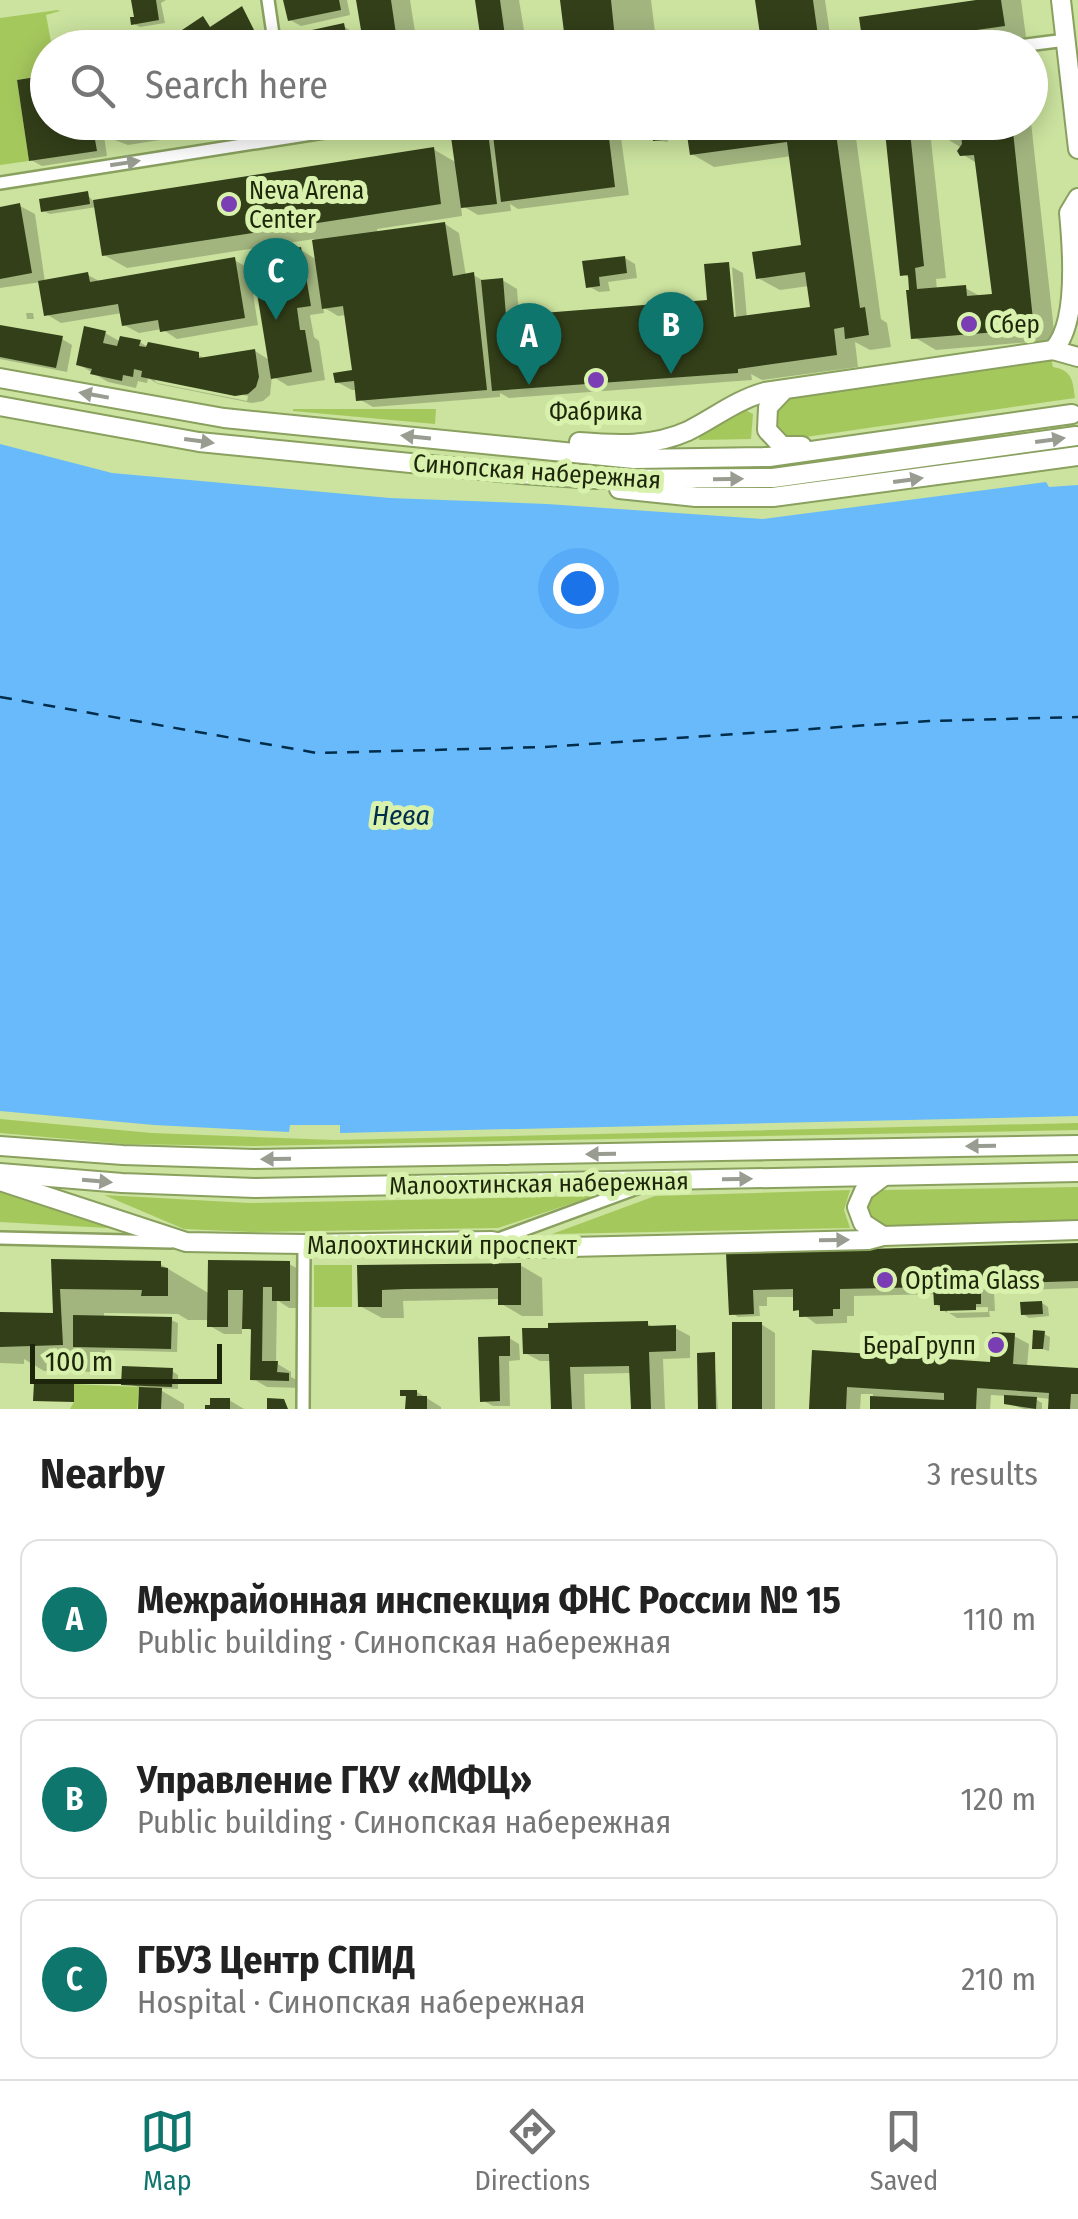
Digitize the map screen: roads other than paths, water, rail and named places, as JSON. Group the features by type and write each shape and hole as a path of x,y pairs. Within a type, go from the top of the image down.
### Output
{"main road":[{"path":"1061,0 1078,150"},
{"path":"548,450 573,442 628,445 671,438 749,396 1053,350 1066,342 1078,316 1069,213 1078,198"},
{"path":"1053,350 1078,357"},
{"name":"Синопская набережная","path":"0,378 224,418 634,459 769,457 1072,414"},
{"path":"785,389 768,407 766,430 773,439 792,448 824,442 842,446"},
{"name":"Синопская набережная","path":"0,406 199,442 595,478 617,488 649,493 773,498 1077,446"},
{"name":"Малоохтинская набережная","path":"0,1146 254,1159 1078,1145"},
{"name":"Малоохтинская набережная","path":"0,1173 255,1188 1078,1172"},
{"path":"883,1236 863,1223 857,1207 864,1191 884,1176"},
{"path":"0,1180 186,1242"},
{"name":"Малоохтинский проспект","path":"186,1242 492,1241 526,1248 868,1240 883,1236 1078,1230"}],"street":[{"path":"268,0 272,30"},
{"path":"1048,42 1066,40"},
{"path":"0,183 263,140"},
{"path":"492,1241 656,1181"},
{"name":"Малоохтинский проспект","path":"0,1238 186,1242"},
{"path":"302,1409 304,1244"}],"water":[{"name":"Нева","path":"0,444 112,473 390,498 763,519 1046,482 1049,487 1078,485 1078,1116 340,1133 340,1125 290,1125 289,1132 0,1111"}],"place":[{"name":"Neva Arena Center","path":"229,204"},
{"name":"ГБУЗ Центр СПИД","path":"276,320"},
{"name":"Сбер","path":"969,324"},
{"name":"Управление ГКУ «МФЦ»","path":"671,374"},
{"name":"Фабрика","path":"596,380"},
{"name":"Межрайонная инспекция ФНС России № 15","path":"529,385"},
{"name":"Optima Glass","path":"885,1280"},
{"name":"БераГрупп","path":"996,1345"}]}
